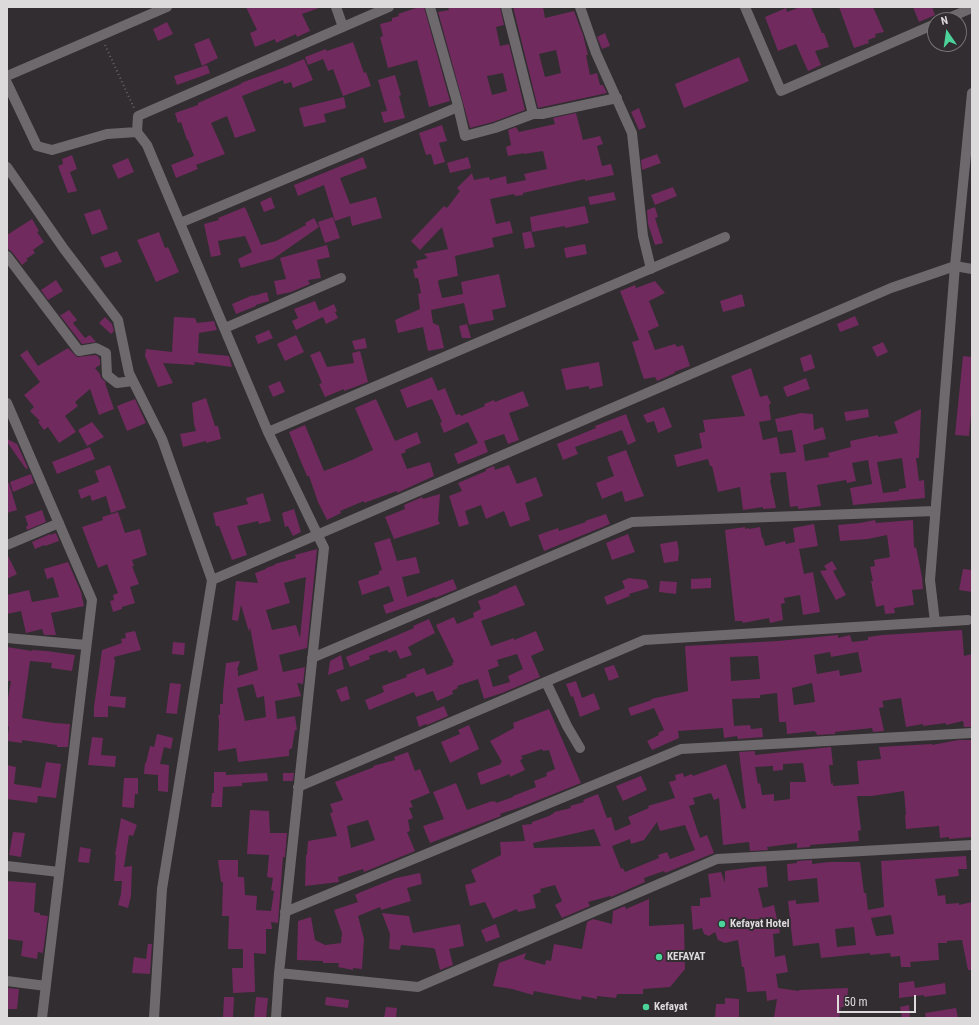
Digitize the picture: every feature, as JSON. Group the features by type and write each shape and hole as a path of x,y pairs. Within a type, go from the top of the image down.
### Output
{"street":[{"path":"7,76 167,7"},
{"path":"336,7 343,27"},
{"path":"276,1018 285,912 324,548 268,432 147,144 137,132 138,116 389,7"},
{"path":"430,7 465,136 495,128 534,114 542,114 617,98"},
{"path":"506,7 534,114"},
{"path":"580,7 596,53 632,133 643,236 651,269"},
{"path":"745,7 781,91 927,27"},
{"path":"963,12 972,8"},
{"path":"7,83 37,146 52,150 107,134 137,132"},
{"path":"934,622 930,580 935,510 955,266 972,93"},
{"path":"180,223 458,108"},
{"path":"7,167 64,249 118,320 128,373 162,439 212,580 162,889 154,1018"},
{"path":"268,432 725,237"},
{"path":"7,256 80,351 96,348 106,353 107,375 117,383 133,381"},
{"path":"212,580 891,288 955,266 972,269"},
{"path":"225,328 341,278"},
{"path":"7,403 10,416 59,523 92,600 42,1018"},
{"path":"312,658 632,522 935,510"},
{"path":"7,545 59,523"},
{"path":"298,787 644,640 968,620"},
{"path":"7,638 86,645"},
{"path":"546,682 567,726 580,748"},
{"path":"285,912 681,749 972,733"},
{"path":"279,973 418,986 717,859 972,845"},
{"path":"7,866 59,872"},
{"path":"7,981 46,986"}],"path":[{"path":"101,36 138,116"}],"building":[{"path":"246,7 319,8 302,14 310,31 297,37 296,34 276,43 275,39 255,47 250,33 257,30"},
{"path":"419,7 424,7 450,101 429,107 417,60 388,68 380,37 383,36 380,24 392,21 392,18 399,16 398,14"},
{"path":"448,7 500,7 504,25 496,27 500,46 509,44 525,110 493,122 470,128 438,12 449,10","holes":["503,73 507,91 492,95 487,76"]},
{"path":"513,7 543,7 545,18 574,11 583,35 588,55 586,55 590,75 597,73 600,85 603,85 607,93 538,108","holes":["556,50 561,73 545,77 539,54"]},
{"path":"800,7 811,7 829,47 815,51 821,65 808,71 796,44 778,51 765,17 786,8 787,12"},
{"path":"839,7 873,7 884,32 875,34 876,37 868,40 869,43 854,48"},
{"path":"913,7 932,7 934,12 927,12 927,18 919,22"},
{"path":"167,22 173,34 158,41 153,29"},
{"path":"605,33 610,46 602,49 597,37"},
{"path":"209,38 218,58 202,66 194,44"},
{"path":"353,42 364,73 366,72 371,86 343,96 333,69 328,71 323,59 308,65 305,57 326,49 327,51"},
{"path":"739,57 749,81 684,108 675,84"},
{"path":"304,59 313,80 293,88 291,82 284,84 283,80 242,96 256,131 235,138 227,116 211,123 225,154 196,165 198,169 176,178 171,165 194,156 181,122 178,123 175,113 198,105 198,103 241,83"},
{"path":"207,65 210,73 177,85 174,76"},
{"path":"395,75 401,95 399,96 405,118 384,123 381,112 387,111 378,80"},
{"path":"344,97 346,108 324,114 326,122 304,127 299,108"},
{"path":"639,108 646,127 639,130 631,112"},
{"path":"576,113 583,140 600,136 603,144 597,146 602,166 611,164 614,175 585,181 585,179 523,193 523,195 515,196 514,194 490,199 496,224 510,221 513,233 492,238 494,247 455,256 458,276 439,280 438,282 442,298 463,294 461,282 499,274 506,307 492,310 494,320 469,325 464,303 431,310 433,323 439,326 444,348 428,351 423,327 398,333 395,320 420,309 418,294 421,293 418,278 415,278 413,269 418,268 416,261 428,258 424,254 448,249 442,227 420,250 411,241 444,206 447,208 460,191 457,188 472,173 474,180 489,177 490,180 506,176 507,184 526,180 524,174 547,169 543,151 508,156 506,147 511,145 508,130 516,127 519,132 555,124 553,118"},
{"path":"442,125 447,141 439,143 445,162 434,165 431,154 426,155 419,133"},
{"path":"657,154 661,163 642,170 641,160"},
{"path":"72,155 77,169 70,172 77,191 68,193 58,166 63,164 62,159"},
{"path":"363,157 367,168 340,178 350,204 376,197 382,218 352,226 350,216 335,221 324,185 298,196 294,185"},
{"path":"468,157 471,168 450,173 447,163"},
{"path":"128,158 134,172 118,179 112,165"},
{"path":"673,187 677,196 655,205 651,195"},
{"path":"614,192 616,200 590,205 588,197"},
{"path":"271,197 275,208 264,212 260,202"},
{"path":"585,206 589,223 532,232 530,217"},
{"path":"245,207 261,245 276,241 306,225 305,223 314,218 319,227 273,259 241,268 238,259 252,252 245,236 218,241 221,255 211,257 204,224 219,220 218,218"},
{"path":"655,207 658,217 655,218 663,243 655,245 648,224 647,210"},
{"path":"100,209 108,229 92,235 84,214"},
{"path":"333,217 340,238 325,243 318,222"},
{"path":"32,219 39,231 37,232 44,242 33,250 35,253 26,259 28,260 22,265 7,248 7,235"},
{"path":"531,231 535,247 525,249 522,233"},
{"path":"159,232 165,248 168,247 179,272 156,282 137,240"},
{"path":"585,244 587,254 566,258 564,248"},
{"path":"327,245 330,257 317,260 321,278 308,280 310,284 291,292 277,295 274,281 286,279 280,258"},
{"path":"117,251 122,262 105,268 100,257"},
{"path":"56,280 63,291 48,300 41,290"},
{"path":"655,281 665,293 649,301 659,326 648,331 655,350 675,344 677,347 683,345 690,366 657,381 655,377 644,379 632,342 639,340 620,291 635,285 636,288"},
{"path":"267,292 269,301 236,314 232,304 253,295"},
{"path":"742,294 745,306 723,312 720,301"},
{"path":"315,301 319,311 334,304 337,311 335,312 338,318 326,324 323,317 296,330 292,321 298,318 294,309"},
{"path":"69,310 77,320 73,323 85,338 90,335 96,342 82,344 59,314 61,315"},
{"path":"855,316 859,325 840,332 837,324"},
{"path":"105,317 112,324 114,331 111,334 99,323"},
{"path":"174,317 195,318 197,323 214,321 217,330 199,333 198,353 229,356 232,367 194,362 195,365 163,363 173,383 158,387 145,356 146,349 172,352"},
{"path":"467,324 471,338 462,338 459,326"},
{"path":"269,330 273,338 258,344 255,336"},
{"path":"296,335 304,352 285,361 277,344"},
{"path":"365,338 367,348 355,350 352,341"},
{"path":"883,342 888,352 877,357 872,347"},
{"path":"68,348 77,357 98,356 100,365 95,368 100,374 101,378 106,382 105,383 114,409 99,415 90,389 75,402 78,406 65,416 76,432 59,443 48,427 44,430 38,422 40,421 30,411 34,407 24,395 40,382 20,355 27,350 38,366"},
{"path":"320,351 327,367 354,363 352,353 360,351 368,382 344,391 344,389 325,397 319,384 322,383 310,355"},
{"path":"811,354 815,368 804,372 800,358"},
{"path":"963,356 972,357 972,404 969,436 955,435"},
{"path":"599,362 603,386 589,389 589,386 566,390 561,369"},
{"path":"751,368 760,397 767,395 771,403 769,405 771,420 759,422 763,440 777,437 780,454 796,452 792,430 778,432 775,419 801,413 813,414 814,430 823,427 826,439 803,445 805,461 829,457 828,453 851,447 850,441 878,435 878,437 898,433 894,422 921,409 919,458 916,458 919,481 924,480 925,498 853,505 850,488 872,484 868,460 852,463 856,481 847,483 846,480 817,485 821,506 798,509 798,506 790,507 786,472 770,473 776,508 763,509 763,507 743,510 740,487 718,492 712,466 710,466 708,459 677,467 674,455 702,448 699,433 705,432 703,420 745,416 731,376","holes":["902,458 906,488 899,489 899,491 883,493 877,462"]},
{"path":"432,377 438,391 445,388 456,415 460,414 461,416 485,406 484,404 494,400 495,402 523,391 529,406 509,413 519,440 508,444 504,434 484,441 488,452 458,464 454,454 478,443 468,422 444,433 440,423 442,422 432,399 407,408 400,390"},
{"path":"806,378 810,389 787,397 783,387"},
{"path":"280,381 285,392 273,397 268,386"},
{"path":"206,398 215,426 218,426 221,439 183,447 180,434 196,431 192,403"},
{"path":"135,399 146,423 127,431 117,406"},
{"path":"376,399 395,441 417,432 421,443 405,450 406,452 401,454 407,469 430,462 434,476 397,493 397,491 364,503 364,501 340,511 341,513 327,520 289,432 305,425 324,471 373,450 355,408"},
{"path":"664,407 672,427 658,433 654,421 647,423 643,415"},
{"path":"868,409 869,417 846,421 844,412"},
{"path":"626,414 636,441 628,445 622,430 575,447 578,454 563,460 557,444 596,428 595,426"},
{"path":"92,422 104,437 87,446 78,430"},
{"path":"7,439 17,444 28,468 26,469 7,442"},
{"path":"90,447 95,459 57,474 52,462"},
{"path":"626,450 644,496 625,502 622,491 602,499 596,483 614,476 607,457"},
{"path":"110,465 126,508 111,513 106,496 92,501 90,495 81,499 78,490 99,482 95,471"},
{"path":"509,465 517,484 536,477 543,496 525,503 530,520 510,527 504,511 486,519 481,505 465,511 469,524 459,527 449,496 462,491 458,483 494,466 495,470"},
{"path":"31,474 34,483 13,492 10,482"},
{"path":"7,483 9,483 17,510 7,513"},
{"path":"263,493 271,521 259,524 258,521 237,526 247,555 232,560 219,526 216,526 213,513 248,504 246,498"},
{"path":"440,494 438,520 440,524 394,539 385,517 405,509 404,505 422,497 423,499"},
{"path":"294,509 301,532 293,536 288,526 285,527 282,513"},
{"path":"42,510 46,522 27,530 26,527 28,525 25,516"},
{"path":"118,512 125,533 140,529 147,555 132,560 134,566 132,566 139,584 130,587 135,603 122,607 122,609 113,612 110,601 114,600 113,595 118,593 107,564 98,568 82,527 103,520 102,517"},
{"path":"606,514 610,524 544,551 538,535 558,528 559,531"},
{"path":"875,520 876,523 913,520 914,548 916,547 923,589 912,590 914,605 894,608 895,613 885,614 884,605 876,607 871,581 873,581 870,567 875,566 874,560 890,557 887,535 868,539 840,541 838,525"},
{"path":"814,524 818,546 799,549 804,574 813,572 820,612 803,615 800,595 784,598 785,603 781,604 783,620 770,623 769,618 743,623 742,621 735,621 725,530 745,527 745,529 749,529 760,527 765,546 785,541 786,544 795,542 793,528"},
{"path":"56,533 59,541 35,549 32,542"},
{"path":"628,534 635,552 612,560 606,543"},
{"path":"390,538 397,561 416,557 420,573 402,577 407,597 453,579 457,589 386,614 383,605 394,601 389,586 362,595 358,581 379,574 379,571 382,570 374,543"},
{"path":"677,541 679,552 678,561 664,563 660,544"},
{"path":"317,549 307,648 279,655 283,672 305,667 303,684 297,683 301,696 275,701 277,719 295,716 297,730 295,730 292,748 289,750 289,756 238,762 236,748 218,751 218,715 220,715 220,704 223,704 226,663 240,661 237,670 238,676 258,670 250,627 249,632 241,605 238,621 232,620 236,581 258,583 255,573 275,564 296,558 295,555","holes":["306,577 300,638 296,625 272,630 266,610 290,603 284,583","253,684 257,698 264,696 266,717 245,721 237,688"]},
{"path":"7,554 17,574 7,579"},
{"path":"832,561 837,569 833,571 846,595 836,600 820,571 827,570 824,566"},
{"path":"68,562 81,592 84,606 51,613 56,635 44,635 42,629 26,633 21,611 7,614 7,595 29,590 32,602 59,597 53,577 47,579 44,569"},
{"path":"963,569 972,570 972,592 959,590"},
{"path":"629,578 646,580 649,588 629,594 630,596 607,605 604,597 625,588 622,581"},
{"path":"711,578 711,588 691,589 691,579"},
{"path":"660,581 677,582 676,594 659,592"},
{"path":"516,585 525,605 481,621 491,646 514,638 514,640 536,631 544,650 531,656 540,677 484,699 478,679 457,686 458,688 452,691 453,694 437,701 433,691 416,697 414,692 369,710 365,700 384,692 382,686 407,677 406,675 424,668 427,675 453,665 452,663 454,662 436,625 454,617 457,624 474,617 473,613 481,609 478,601","holes":["517,654 523,669 508,676 510,682 493,687 488,670 499,666 497,660"]},
{"path":"429,619 435,633 408,647 412,655 400,659 396,650 389,653 387,650 369,656 370,659 350,667 346,657 414,628 413,626"},
{"path":"962,630 964,656 972,654 972,727 964,727 963,721 946,725 946,723 923,726 923,724 906,727 901,698 882,701 884,707 879,708 884,731 873,732 872,728 835,732 835,734 817,735 814,731 787,734 786,722 779,722 777,693 760,695 760,698 732,699 734,726 750,725 751,729 762,728 763,737 738,739 737,736 724,738 723,728 678,731 679,738 652,750 647,741 659,735 658,733 664,730 654,708 631,716 628,708 652,700 651,699 688,691 685,646 778,641 838,635 838,638 850,635 852,642 868,640 868,637","holes":["830,652 831,657 858,652 862,672 840,676 839,670 817,674 814,655","758,656 760,679 731,681 730,657","812,683 815,702 794,705 792,688"]},
{"path":"135,631 141,650 114,657 115,661 110,696 126,697 125,708 108,706 108,717 94,717 102,650 122,643 121,639 126,638 125,633"},
{"path":"173,642 185,643 184,655 172,654"},
{"path":"7,647 75,655 72,671 51,668 52,663 30,661 22,718 70,724 68,747 57,747 57,745 22,740 22,743 7,741 9,727 7,726 7,704 11,681 7,681"},
{"path":"341,655 344,669 328,675 330,661"},
{"path":"614,665 619,677 609,681 604,668"},
{"path":"576,681 582,698 594,693 600,709 580,717 573,696 571,697 566,684"},
{"path":"170,683 181,684 177,714 166,713"},
{"path":"347,686 350,699 341,702 336,690"},
{"path":"444,706 448,716 419,727 416,717"},
{"path":"549,709 581,783 430,843 423,826 444,819 433,792 456,783 467,810 492,801 495,801 496,803 536,787 534,781 547,776 546,773 555,769 549,750 543,751 542,749 521,756 523,759 520,760 525,770 510,777 510,774 481,785 477,773 501,764 500,763 502,762 490,741 514,728 513,723"},
{"path":"469,725 479,749 450,763 441,742 460,734 458,730"},
{"path":"157,734 173,738 171,749 164,747 160,764 169,765 168,792 158,791 158,775 144,774 145,763 150,746 154,747"},
{"path":"92,737 103,738 101,755 116,756 115,767 88,765"},
{"path":"958,740 972,740 972,837 949,839 949,837 940,838 939,826 906,829 904,791 872,796 857,796 861,830 858,831 859,841 810,845 810,847 797,848 797,843 767,847 768,850 750,851 749,842 723,845 719,798 714,800 711,793 693,798 695,804 689,806 700,838 707,835 714,853 665,873 664,871 644,878 645,882 611,897 588,902 590,906 562,918 555,905 562,901 555,885 540,889 541,892 533,895 536,908 518,912 517,909 493,919 485,902 470,906 465,885 476,882 471,870 501,855 500,842 525,841 522,825 532,824 532,822 549,816 554,812 571,808 570,806 584,802 583,800 598,794 607,818 611,817 615,831 631,824 628,817 649,808 648,806 675,798 669,782 676,780 675,775 683,773 684,777 692,774 693,776 726,764 742,809 746,808 739,752 755,751 755,755 831,747 833,765 829,765 831,784 833,783 833,786 859,784 857,761 881,759 879,747 932,745","holes":["803,763 806,782 790,782 790,799 774,801 774,794 762,795 760,783 758,784 755,767 773,766 773,771 783,770 783,764","657,822 660,831 685,825 695,850 670,859 667,852 658,855 659,858 625,872 623,868 621,869 612,846 630,839 631,844 644,840","594,829 601,846 534,848 533,843"]},
{"path":"408,752 415,771 420,769 430,793 410,801 413,807 409,808 413,818 408,820 410,831 407,832 415,851 364,872 363,869 338,877 339,882 305,886 308,841 337,836 330,813 333,812 330,804 343,800 335,782 374,767 373,766 395,760 394,757","holes":["368,820 375,840 351,848 347,826"]},
{"path":"46,762 61,764 56,798 38,796 37,803 7,799 7,765 16,767 14,784 41,788"},
{"path":"214,772 226,772 226,775 267,773 268,781 242,783 242,786 223,787 222,807 211,807 212,793 214,793"},
{"path":"283,773 294,773 293,781 283,781"},
{"path":"641,776 647,790 623,801 616,786"},
{"path":"124,778 138,778 138,794 135,794 134,808 122,807"},
{"path":"250,810 269,811 270,833 287,833 285,857 283,857 278,923 271,922 272,929 266,929 266,954 254,953 255,992 233,993 232,968 243,968 243,949 228,949 229,916 222,916 223,882 221,882 218,860 238,860 238,877 244,877 245,895 257,896 256,910 271,911 274,891 271,890 273,878 267,877 269,855 247,854"},
{"path":"121,818 137,825 133,836 129,835 124,867 132,866 131,896 128,908 118,905 122,881 114,881 115,855"},
{"path":"13,832 25,833 21,857 9,855"},
{"path":"80,847 91,849 89,863 78,862"},
{"path":"966,856 967,869 958,869 959,876 935,879 938,896 945,895 946,904 959,903 959,905 972,902 972,970 968,970 962,940 938,943 939,960 910,962 911,967 901,967 900,956 891,957 890,953 870,955 870,953 821,958 819,943 793,946 788,901 796,900 796,904 819,902 817,878 788,881 787,864 797,863 797,861 812,860 812,864 829,862 860,862 868,910 884,907 881,861","holes":["891,915 894,934 876,936 871,918","854,927 856,945 837,947 835,929"]},
{"path":"766,866 768,887 758,888 763,908 774,905 780,933 773,934 775,957 785,955 788,972 776,974 778,988 799,991 848,988 847,1007 841,1007 839,1018 774,1017 777,999 767,1001 766,991 747,992 744,967 742,967 738,940 725,943 718,940 715,932 709,936 704,934 702,928 693,930 691,906 700,906 700,898 711,897 708,874 721,872 725,883 725,871"},
{"path":"420,873 422,884 407,888 411,901 381,910 380,907 358,916 364,939 362,969 353,968 353,970 338,967 339,963 297,960 298,921 311,917 315,940 325,945 341,943 342,933 334,910 358,902 355,895 361,892 396,878"},
{"path":"7,881 36,883 34,912 40,913 40,915 48,916 43,953 38,952 37,959 21,956 23,941 7,939"},
{"path":"649,899 649,926 684,924 685,969 670,987 643,989 643,994 617,994 616,998 597,996 597,999 582,996 581,1000 534,991 533,995 512,989 493,986 499,963 526,953 524,959 545,965 546,960 551,961 554,944 582,949 587,922 593,919 612,924 613,911 625,906 626,909"},
{"path":"382,913 409,916 413,933 460,924 464,946 449,949 453,965 440,970 435,949 433,948 401,945 400,950 389,949 390,934"},
{"path":"496,924 500,937 486,942 481,930"},
{"path":"148,944 152,944 150,974 132,973 134,957 146,959"},
{"path":"914,981 915,988 945,983 946,994 899,998 899,983"},
{"path":"7,988 19,989 17,1009 7,1009"},
{"path":"224,997 234,997 233,1018 223,1018"},
{"path":"256,997 268,998 266,1018 254,1018"},
{"path":"326,997 349,1000 348,1008 325,1005"},
{"path":"725,998 739,999 739,1018 715,1018 716,1004 725,1004"},
{"path":"909,1005 910,1018 902,1018 900,1007"},
{"path":"386,1007 397,1008 396,1018 384,1018"},
{"path":"956,1008 958,1018 926,1018 925,1013"}],"place":[{"name":"Kefayat Hotel","path":"722,924"},
{"name":"KEFAYAT","path":"659,957"},
{"name":"Kefayat","path":"646,1007"}]}
